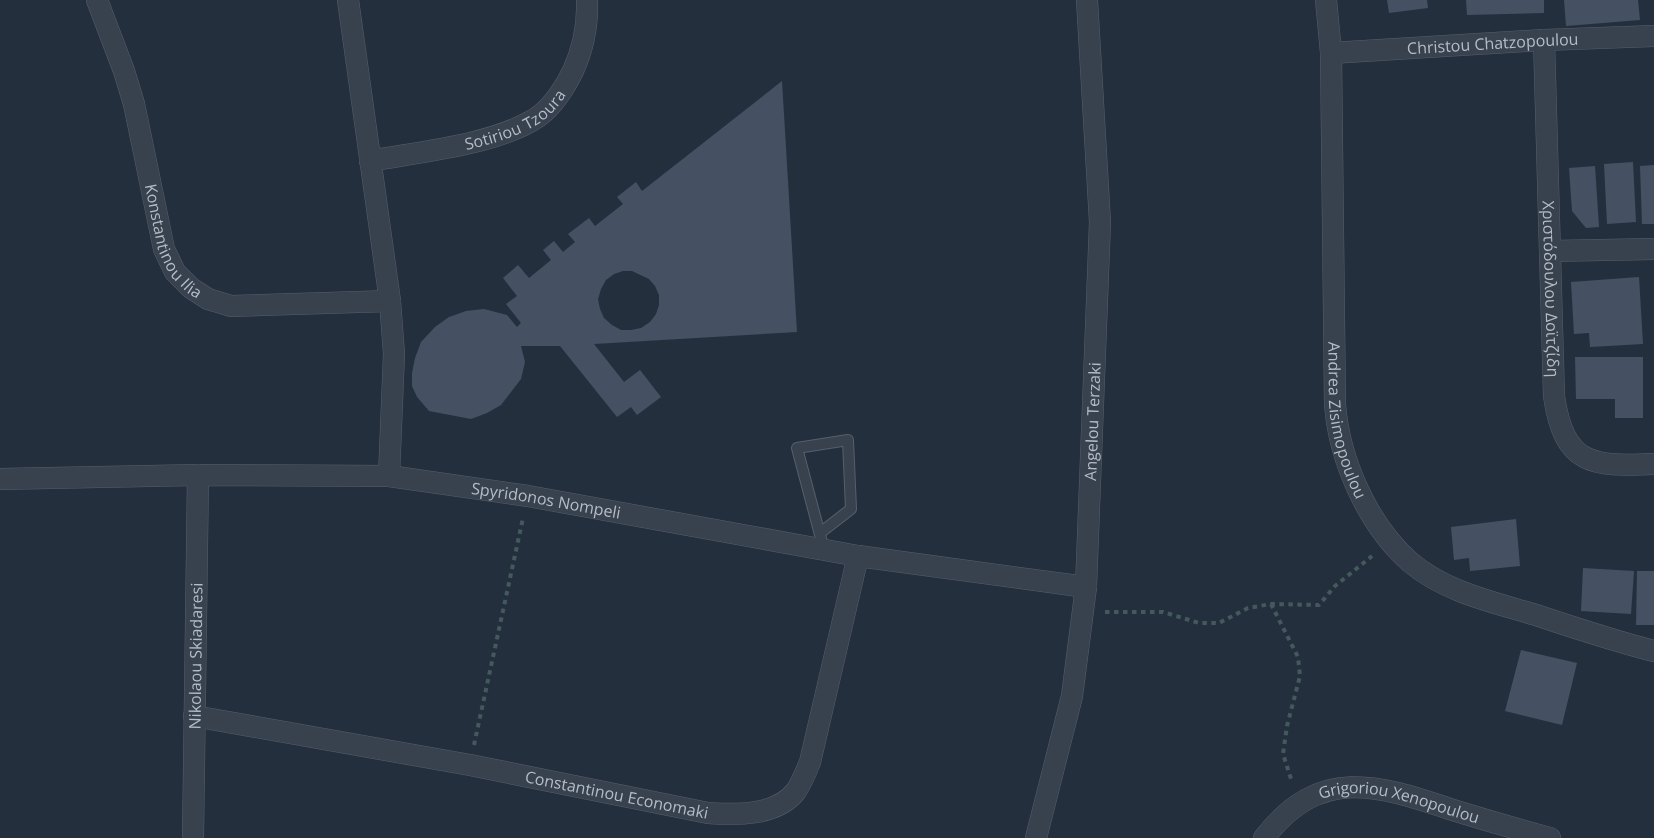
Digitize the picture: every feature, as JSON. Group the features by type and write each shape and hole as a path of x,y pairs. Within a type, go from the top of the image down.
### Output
{"street":[{"name":"Konstantinou Ilia","path":"97,0 134,104 164,249 174,272 191,288 208,299 231,306 390,301"},
{"path":"348,0 390,301 394,354 389,476"},
{"name":"Sotiriou Tzoura","path":"370,161 491,138 535,119 552,103 567,82 576,63 584,39 587,0"},
{"name":"Angelou Terzaki","path":"1036,838 1072,696 1085,597 1100,222 1087,0"},
{"name":"Andrea Zisimopoulou","path":"1326,0 1331,52 1336,426 1354,481 1368,508 1391,540 1410,562 1432,577 1462,592 1654,651"},
{"name":"Christou Chatzopoulou","path":"1331,52 1654,36"},
{"name":"Χριστόδουλου Δοϊτζίδη","path":"1544,40 1554,396 1557,416 1571,448 1586,458 1602,464 1621,466 1654,464"},
{"path":"1550,251 1654,249"},
{"name":"Spyridonos Nompeli","path":"0,479 198,475 389,476 822,542 858,556 1085,597"},
{"name":"Nikolaou Skiadaresi","path":"193,838 198,475"},
{"name":"Constantinou Economaki","path":"194,716 470,765 708,813 733,815 753,812 782,803 794,793 810,762 858,556"},
{"name":"Grigoriou Xenopoulou","path":"1263,838 1278,820 1300,803 1319,794 1346,786 1372,787 1398,792 1490,830 1550,838"}],"lane":[{"path":"848,440 851,509 822,542 797,448 848,440"}],"path":[{"path":"470,765 528,496"},
{"path":"1085,597 1105,612 1163,612 1199,623 1219,623 1248,609 1270,604 1319,604 1335,586 1391,540"},
{"path":"1270,604 1298,657 1300,676 1287,726 1283,754 1300,803"}],"building":[{"path":"1387,0 1427,0 1428,8 1389,13"},
{"path":"1466,0 1544,0 1544,13 1467,15"},
{"path":"1564,0 1638,0 1640,20 1566,26"},
{"path":"782,81 797,332 594,344 624,382 640,370 661,397 637,415 631,407 617,417 560,346 521,346 525,362 521,379 501,405 487,413 471,419 429,411 417,397 412,386 412,373 421,342 435,327 449,317 466,311 484,309 507,315 517,327 521,323 506,304 517,296 503,278 518,265 529,278 551,260 543,250 554,241 563,252 575,242 568,234 589,218 595,226 623,204 617,197 636,182 642,191","holes":["632,271 649,279 655,286 659,295 659,305 650,322 641,328 621,330 604,318 598,299 606,280 614,274"]},
{"path":"1633,162 1636,222 1607,224 1604,164"},
{"path":"1654,165 1654,224 1642,224 1640,166"},
{"path":"1595,166 1599,227 1586,228 1572,211 1569,168"},
{"path":"1639,277 1643,344 1590,347 1589,333 1574,334 1571,282"},
{"path":"1575,357 1643,357 1643,418 1615,418 1615,399 1576,399"},
{"path":"1516,519 1520,566 1470,571 1469,558 1454,560 1451,527"},
{"path":"1583,568 1634,571 1631,614 1581,611"},
{"path":"1637,571 1654,571 1654,625 1636,625"},
{"path":"1521,650 1577,663 1562,725 1505,711"}]}
